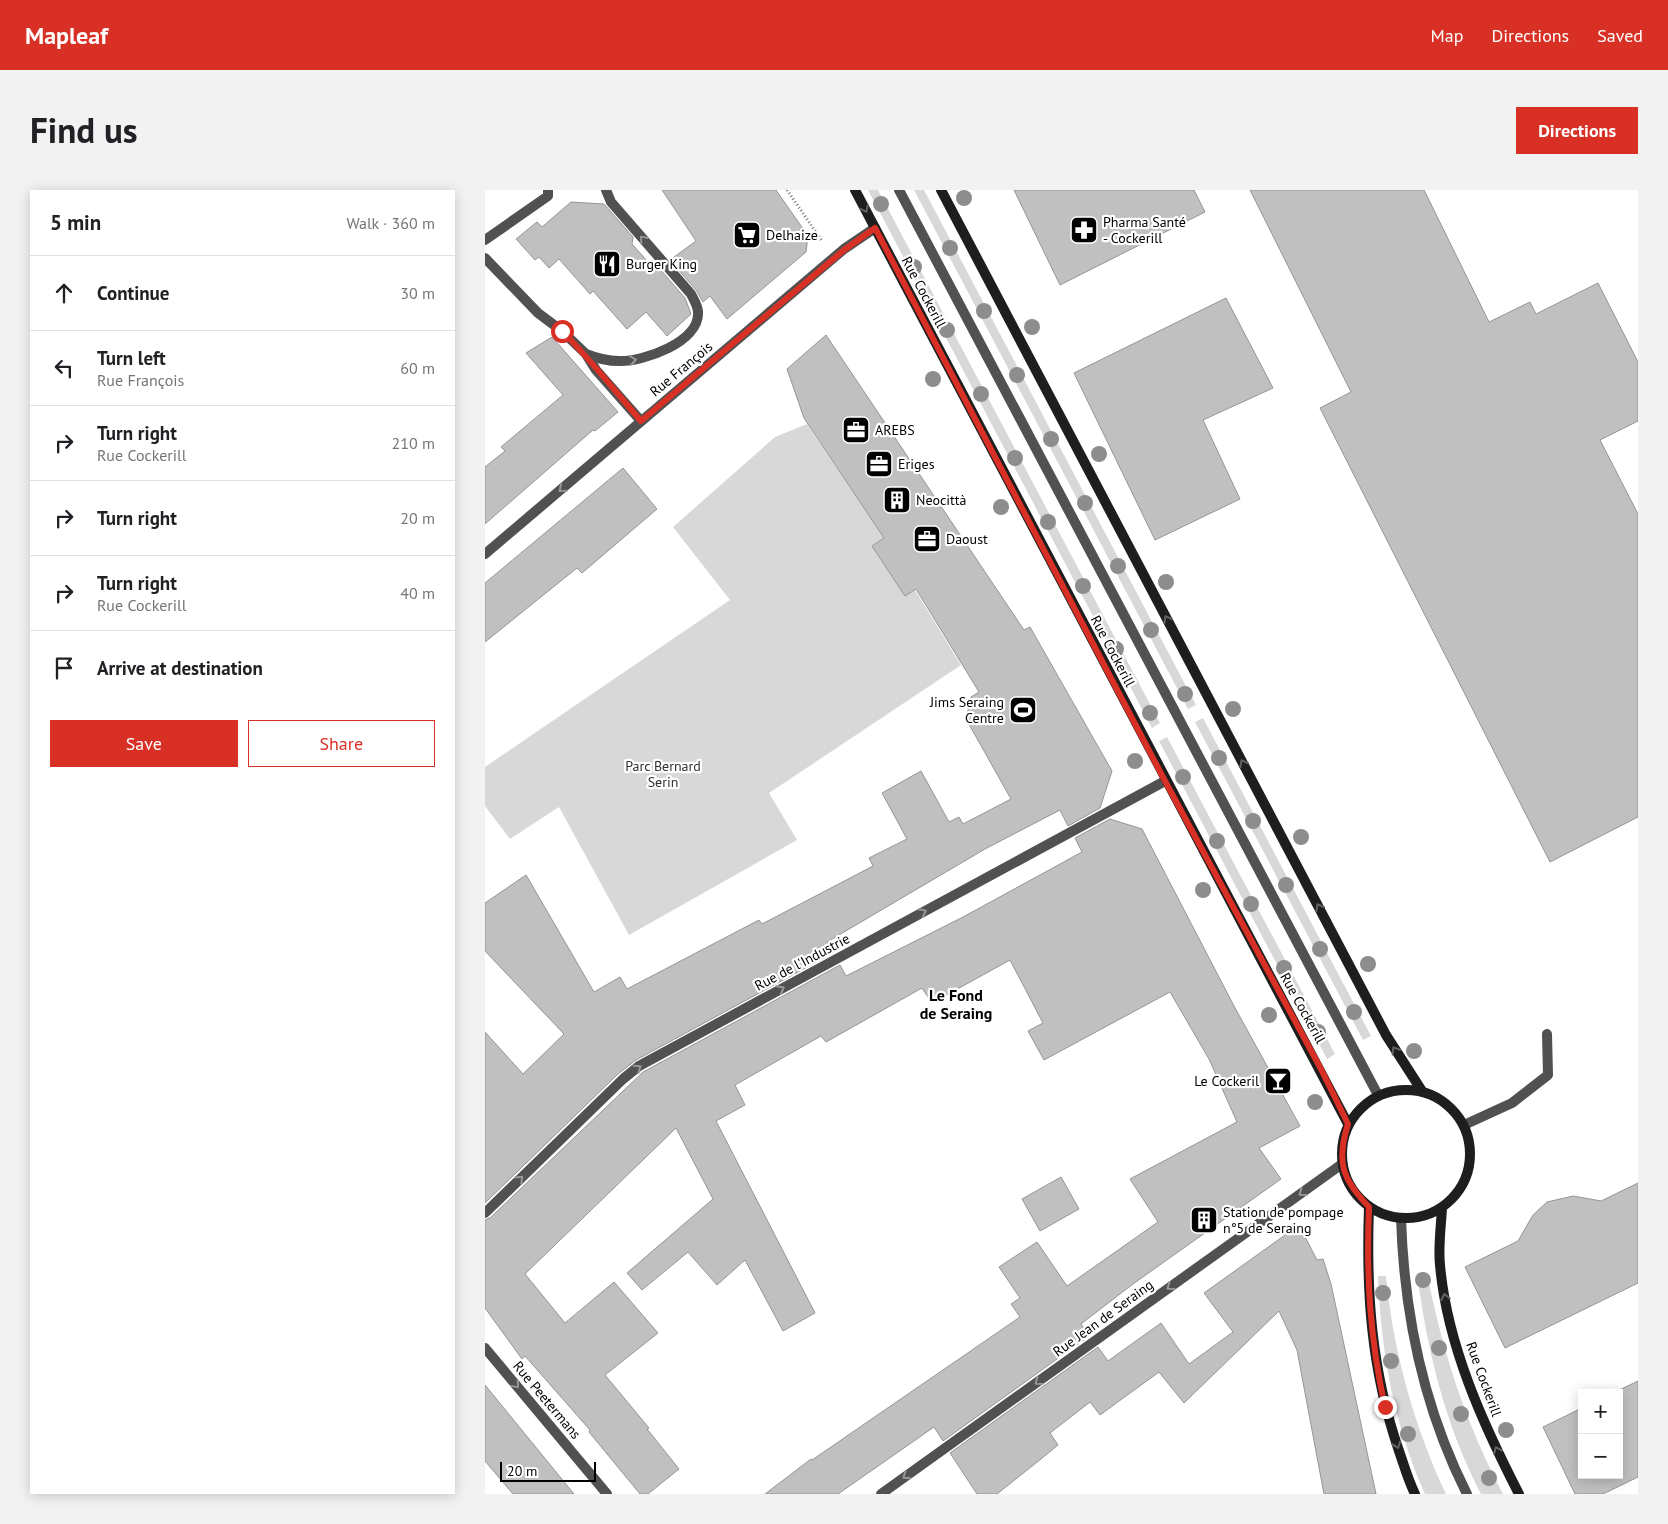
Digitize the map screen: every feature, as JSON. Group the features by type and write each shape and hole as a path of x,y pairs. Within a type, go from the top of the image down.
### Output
{"main road":[{"name":"Rue Cockerill","path":"855,190 1165,781 1321,1069 1348,1124"},
{"path":"941,190 1386,1035 1422,1091"},
{"path":"1399,1089 1422,1091 1440,1098 1454,1109 1465,1125 1471,1147 1469,1171 1458,1192 1442,1208 1422,1216 1401,1218 1384,1214 1369,1207 1351,1188 1342,1164 1342,1144 1348,1124 1360,1107 1377,1095 1399,1089"},
{"path":"1369,1207 1367,1270 1375,1361 1385,1407 1415,1494"},
{"name":"Rue Cockerill","path":"1442,1208 1440,1264 1445,1299 1457,1346 1473,1394 1519,1494"}],"street":[{"path":"485,240 548,196 548,190"},
{"path":"585,354 620,362 653,355 685,338 693,329 698,312 691,294 611,202 606,190"},
{"name":"Rue Cockerill","path":"899,190 1377,1095"},
{"name":"Rue François","path":"485,554 861,235 875,228"},
{"path":"485,258 537,313 562,331 585,354 596,370 641,421"},
{"name":"Rue de l'Industrie","path":"485,1213 623,1079 639,1066 1165,781"},
{"path":"1465,1125 1511,1103 1548,1075 1547,1034"},
{"name":"Rue Jean de Seraing","path":"881,1494 1342,1164"},
{"path":"1401,1218 1402,1267 1414,1344 1441,1434 1467,1494"},
{"name":"Rue Peetermans","path":"485,1348 607,1494"}],"path":[{"path":"787,190 814,227 832,260"}],"green space":[{"path":"868,190 878,190 1160,723 1152,728"},
{"path":"914,190 924,190 1196,705 1188,709"},
{"name":"Parc Bernard Serin","path":"807,424 884,538 872,546 905,596 915,590 961,665 769,793 797,840 629,935 559,807 510,839 485,806 485,767 730,600 673,527 775,437"},
{"path":"1203,718 1371,1036 1363,1040 1195,722"},
{"path":"1167,737 1335,1054 1327,1059 1159,741"},
{"path":"1417,1273 1427,1273 1440,1330 1457,1386 1478,1441 1503,1494 1481,1494 1457,1441 1432,1359"},
{"path":"1378,1276 1386,1276 1394,1332 1407,1388 1424,1442 1446,1494 1425,1494 1405,1442 1397,1415 1386,1360"}],"building":[{"name":"Delhaize","path":"662,190 776,190 808,236 806,252 727,319 710,296 703,302 696,290 670,260 696,241"},
{"path":"1014,190 1194,190 1205,212 1060,285"},
{"path":"1250,190 1424,190 1489,322 1530,302 1536,314 1598,283 1638,362 1638,421 1600,440 1638,514 1638,817 1550,862 1320,408 1351,392"},
{"name":"Burger King","path":"571,202 604,204 633,237 632,244 656,271 659,268 685,298 691,314 667,336 646,312 627,329 593,291 590,294 559,259 549,268 539,257 535,260 516,239 537,222 542,227"},
{"path":"1226,298 1273,388 1203,420 1240,499 1155,540 1074,373"},
{"path":"826,335 1024,630 1030,627 1112,771 1100,808 1068,826 1060,810 985,849 827,942 833,953 636,1060 618,1074 485,1203 485,1032 523,1074 564,1034 485,951 485,903 526,875 594,992 620,977 627,989 759,920 762,924 873,866 869,858 907,839 882,793 921,771 949,822 959,817 963,824 1011,799 966,719 971,697 979,692 916,589 905,596 872,546 884,538 804,418 787,369"},
{"path":"552,337 618,412 595,431 593,430 485,524 485,467 505,451 501,447 563,395 526,353"},
{"path":"623,468 657,509 582,573 577,568 485,642 485,583"},
{"path":"1110,819 1142,829 1234,1006 1300,1126 1259,1148 1281,1179 1133,1284 1081,1324 1089,1336 943,1441 934,1427 838,1494 765,1494 811,1459 1020,1317 1011,1304 1020,1298 999,1267 1037,1242 1067,1286 1158,1222 1130,1179 1237,1122 1209,1059 1170,992 1044,1060 1028,1031 1043,1023 1010,960 932,1003 922,988 826,1042 821,1036 735,1085 745,1105 716,1121 815,1313 783,1331 745,1260 717,1285 688,1252 642,1290 627,1273 713,1199 676,1128 525,1274 565,1323 614,1282 658,1333 605,1375 649,1428 647,1429 679,1469 648,1494 640,1494 589,1432 590,1430 525,1356 522,1359 485,1308 485,1220 490,1218 643,1072 840,965 846,976 963,917 1082,852 1075,838"},
{"path":"1061,1177 1079,1209 1040,1231 1022,1199"},
{"path":"1638,1183 1638,1283 1505,1348 1465,1267 1518,1241 1533,1215 1547,1202 1573,1196 1601,1201"},
{"path":"1299,1225 1317,1260 1323,1259 1331,1284 1376,1494 1324,1494 1297,1350 1279,1311 1184,1403 1159,1372 1100,1415 1090,1402 1050,1433 1058,1445 1041,1459 997,1494 977,1494 950,1453 1098,1347 1108,1361 1161,1323 1189,1364 1233,1332 1204,1293"},
{"path":"1638,1381 1638,1477 1603,1494 1575,1494 1543,1427 1578,1410 1578,1479 1623,1479 1623,1389 1621,1389"},
{"path":"485,1385 574,1494 513,1494 485,1461"}],"place":[{"name":"Pharma Santé - Cockerill","path":"1084,230"},
{"name":"Delhaize","path":"747,235"},
{"name":"Burger King","path":"607,264"},
{"name":"AREBS","path":"856,430"},
{"name":"Eriges","path":"879,464"},
{"name":"Neocittà","path":"897,500"},
{"name":"Daoust","path":"927,539"},
{"name":"Jims Seraing Centre","path":"1023,710"},
{"name":"Le Cockeril","path":"1278,1081"},
{"name":"Station de pompage n°5 de Seraing","path":"1204,1220"}],"district":[{"name":"Le Fond de Seraing","path":"956,1004"}],"route":[{"path":"562,331 585,354 596,370 641,421 861,235 875,228 1165,781 1321,1069 1348,1124 1342,1144 1342,1164 1351,1188 1369,1207 1367,1270 1375,1361 1385,1407"}]}
